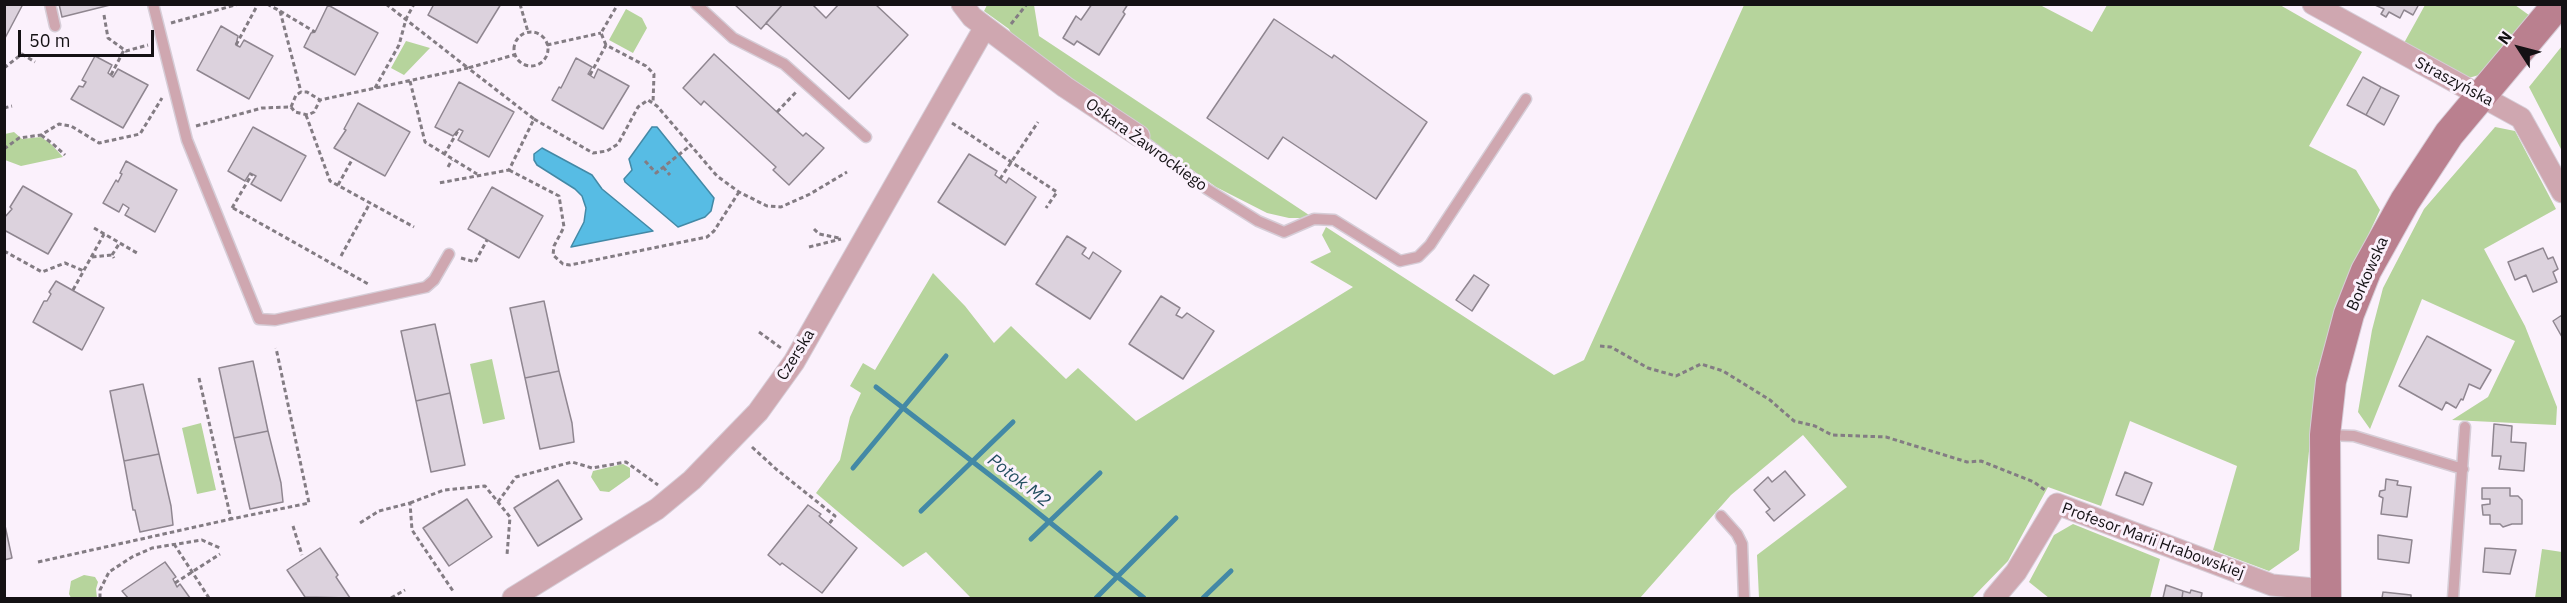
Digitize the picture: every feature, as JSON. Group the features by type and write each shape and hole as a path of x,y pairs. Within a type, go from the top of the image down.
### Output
{"street":[{"name":"Oskara Żawrockiego","path":"962,4 985,27 1065,87 1139,135"},
{"name":"Straszyńska","path":"2313,4 2522,118 2562,192"},
{"name":"Borkowska","path":"2325,594 2325,435 2331,381 2349,314 2366,271 2404,201 2449,134 2558,4"},
{"name":"Czerska","path":"513,598 657,509 701,472 758,412 794,362 985,27"},
{"name":"Profesor Marii Hrabowskiej","path":"1994,598 2016,572 2056,504 2272,585 2325,594"}],"lane":[{"path":"50,4 55,26"},
{"path":"153,4 183,130 259,319 275,320 426,287 434,280 449,254"},
{"path":"696,4 733,38 784,64 866,137"},
{"name":"Oskara Żawrockiego","path":"1139,135 1144,142 1207,189 1258,221 1284,232 1314,219 1334,220 1400,261 1418,257 1430,245 1526,99"},
{"path":"2453,598 2465,427"},
{"path":"2325,435 2354,436 2463,469"},
{"path":"1721,516 1742,543 1744,598"}],"path":[{"path":"171,23 239,4"},
{"path":"236,45 258,4"},
{"path":"267,4 315,32"},
{"path":"386,4 534,119 593,153 607,151 618,144 638,107 648,100 717,176 739,192 767,206 781,207 810,194 847,172"},
{"path":"375,88 399,45 406,20 414,4"},
{"path":"520,4 528,32"},
{"path":"618,4 602,33 606,45 646,66 654,74 653,103"},
{"path":"1023,11 1027,4"},
{"path":"280,11 301,92"},
{"path":"104,15 108,38 124,49 156,43"},
{"path":"528,32 542,35 548,45 544,60 534,66 522,64 514,55 513,49 517,38 528,32"},
{"path":"548,45 602,33"},
{"path":"590,75 606,45"},
{"path":"111,75 124,49"},
{"path":"4,68 22,54 35,62"},
{"path":"291,107 296,95 301,92 307,92 320,100 468,68 514,55"},
{"path":"410,80 425,142 479,175"},
{"path":"777,112 804,83"},
{"path":"4,149 19,138 40,135 59,124 71,126 99,143 140,134 164,94 173,91"},
{"path":"291,107 295,112 306,115 314,112 320,100"},
{"path":"4,108 12,106"},
{"path":"183,130 262,108 291,107"},
{"path":"306,115 330,181 414,227"},
{"path":"508,170 534,119"},
{"path":"949,122 1057,192 1046,208"},
{"path":"1000,179 1038,122"},
{"path":"444,155 459,129"},
{"path":"40,135 65,155"},
{"path":"981,142 984,138"},
{"path":"645,161 656,173 691,145"},
{"path":"338,185 353,158"},
{"path":"448,166 452,160"},
{"path":"663,167 670,175"},
{"path":"439,183 508,170 559,196 564,227 552,252 556,260 570,265 707,237 714,231 739,192"},
{"path":"218,216 233,208 252,174"},
{"path":"341,256 370,203"},
{"path":"233,208 380,291"},
{"path":"94,228 137,253"},
{"path":"814,229 819,234 841,238"},
{"path":"73,290 104,234"},
{"path":"449,254 475,262 487,240"},
{"path":"92,257 113,256 119,243"},
{"path":"4,251 42,272 65,263 84,271"},
{"path":"759,332 781,347 779,352"},
{"path":"1600,346 1611,347 1648,368 1676,376 1701,364 1723,371 1770,400 1794,422 1815,426 1832,435 1886,437 1967,462 1982,461 2034,482 2050,494 2056,504"},
{"path":"38,562 309,502 276,348"},
{"path":"199,378 231,519"},
{"path":"751,445 776,469 836,516 829,524"},
{"path":"498,501 516,477 572,462 592,468 626,462 659,486"},
{"path":"360,523 379,511 410,503 444,490 485,486 510,517 507,555"},
{"path":"410,503 412,530 453,591"},
{"path":"293,526 302,555"},
{"path":"100,598 100,590 109,572 132,557 152,548 202,540 220,548"},
{"path":"174,544 209,598"},
{"path":"175,583 220,554"},
{"path":"391,598 405,590"}],"green space":[{"path":"987,5 1034,5 1039,36 1309,215 1306,218 1289,218 1267,213 1216,187 1149,139 1147,130 1078,86 1013,37 1009,29 984,11"},
{"path":"1744,5 2040,5 2092,32 2107,5 2280,5 2362,52 2309,146 2356,170 2380,210 2340,295 2317,372 2299,550 2269,571 2213,550 2237,466 2130,421 2101,506 2048,487 2008,561 1972,598 1759,598 1757,555 1847,487 1803,435 1731,495 1640,598 971,598 926,552 903,567 816,493 840,460 850,417 861,393 850,386 863,363 875,370 933,273 965,306 994,343 1011,326 1066,379 1078,368 1136,421 1353,287 1310,262 1331,252 1322,235 1326,227 1554,375 1584,360"},
{"path":"2425,5 2515,5 2533,18 2486,73 2465,79 2404,43"},
{"path":"626,9 642,18 647,28 633,53 609,40"},
{"path":"406,41 430,48 404,75 391,68"},
{"path":"2562,46 2562,151 2529,87"},
{"path":"2495,127 2515,131 2556,209 2484,249 2525,326 2557,407 2556,425 2452,420 2488,397 2515,341 2422,299 2370,429 2358,412 2372,330 2383,288 2424,209"},
{"path":"14,132 22,139 41,137 63,157 21,166 5,160 5,134"},
{"path":"492,359 505,419 483,424 470,364"},
{"path":"201,423 216,490 197,494 182,428"},
{"path":"623,464 630,468 630,477 609,492 600,491 591,477 593,471"},
{"path":"2073,524 2160,559 2150,598 2049,598 2029,582 2054,535"},
{"path":"2542,549 2562,552 2562,598 2535,598"},
{"path":"84,575 95,577 98,582 97,598 71,598 69,594 71,581"}],"water":[{"path":"652,127 657,127 714,198 711,211 705,217 678,227 625,182 624,179 632,170 629,159"},
{"path":"542,148 592,175 602,189 653,231 571,247 584,222 586,208 582,196 575,189 537,165 534,154"}],"building":[{"path":"4,4 23,4 4,40"},
{"path":"59,4 114,4 62,17"},
{"path":"434,4 501,4 477,43 428,15"},
{"path":"734,4 783,4 761,29"},
{"path":"783,4 812,4 826,18 839,4 875,4 908,35 849,99 766,23"},
{"path":"1092,4 1128,4 1123,12 1125,14 1099,55 1077,41 1074,45 1063,38 1076,16 1081,20"},
{"path":"2419,4 2413,15 2404,10 2400,18 2389,12 2386,17 2381,14 2384,9 2375,5"},
{"path":"328,5 378,33 355,75 304,47 311,33 315,32"},
{"path":"1274,19 1332,58 1334,55 1427,122 1376,199 1283,137 1268,159 1207,118"},
{"path":"221,26 238,36 236,45 240,47 244,40 273,56 249,99 197,70"},
{"path":"714,54 803,136 806,133 824,148 789,185 773,170 776,167 704,101 701,105 683,88"},
{"path":"95,56 112,65 108,73 113,77 118,69 148,85 123,128 71,99 79,86 83,87 86,82 82,80"},
{"path":"576,58 592,67 588,74 594,78 598,69 629,86 603,129 552,100 559,87 561,88"},
{"path":"2363,77 2381,87 2366,115 2347,105"},
{"path":"459,82 514,112 489,157 458,140 463,131 459,129 453,136 435,127"},
{"path":"2381,87 2399,96 2384,125 2366,115"},
{"path":"358,103 410,132 385,176 334,148 346,130 344,129"},
{"path":"253,127 306,156 281,201 251,184 256,176 250,173 245,181 228,171"},
{"path":"969,154 997,171 995,175 1006,183 1009,178 1036,197 1005,245 938,202"},
{"path":"126,161 177,190 155,232 125,215 129,208 123,204 119,212 103,203 116,180 118,182"},
{"path":"23,186 72,214 48,254 4,230 4,218 12,209 10,207"},
{"path":"492,187 543,216 519,258 468,229"},
{"path":"1067,236 1086,248 1082,254 1089,259 1093,252 1121,271 1090,319 1036,284"},
{"path":"2543,248 2548,259 2553,257 2558,269 2553,272 2557,282 2533,292 2526,275 2515,280 2508,262"},
{"path":"1474,275 1489,285 1472,311 1456,300"},
{"path":"56,281 104,308 82,350 33,322 44,301 47,301 51,294 49,292"},
{"path":"1161,296 1180,308 1176,315 1182,318 1187,313 1214,331 1183,379 1129,344"},
{"path":"544,301 559,371 525,378 510,308"},
{"path":"2562,315 2562,337 2553,321"},
{"path":"435,324 450,393 416,401 401,331"},
{"path":"2427,336 2491,370 2480,389 2469,384 2463,400 2461,399 2456,408 2446,402 2442,410 2399,386"},
{"path":"253,361 268,431 234,438 219,368"},
{"path":"559,371 572,423 574,442 540,449 525,378"},
{"path":"143,384 159,454 124,461 110,391"},
{"path":"450,393 465,465 431,472 416,401"},
{"path":"2494,424 2512,426 2511,442 2526,443 2524,471 2499,469 2501,456 2492,456"},
{"path":"268,431 281,483 283,502 250,509 234,438"},
{"path":"159,454 173,525 140,532 135,510 133,510 124,461"},
{"path":"1785,471 1805,495 1774,521 1766,512 1770,509 1754,490 1768,477 1772,482"},
{"path":"2125,472 2152,483 2143,505 2116,495"},
{"path":"2386,479 2398,481 2397,485 2411,487 2407,517 2381,514 2383,498 2379,496 2380,491 2385,490"},
{"path":"558,480 582,519 538,546 514,508"},
{"path":"2482,488 2510,488 2510,496 2518,496 2522,500 2522,524 2503,527 2500,524 2490,524 2490,515 2483,515 2482,505 2490,504 2490,499 2482,499"},
{"path":"467,499 492,537 449,566 423,528"},
{"path":"808,505 821,514 819,516 857,548 822,593 768,555"},
{"path":"4,521 12,558 4,560"},
{"path":"2378,535 2412,540 2409,563 2378,559"},
{"path":"320,548 350,598 305,597 287,570"},
{"path":"2485,548 2516,550 2510,574 2483,572"},
{"path":"165,562 176,577 173,579 177,587 180,584 190,598 128,598 122,591"},
{"path":"2166,585 2183,591 2182,598 2163,598"},
{"path":"2191,590 2202,593 2201,598 2182,598 2183,591 2190,593"},
{"path":"2383,592 2411,595 2411,598 2382,598"}],"waterway":[{"path":"853,468 946,356"},
{"name":"Potok M2","path":"876,387 1144,598"},
{"path":"921,511 1013,422"},
{"path":"1031,539 1100,473"},
{"path":"1096,598 1176,518"},
{"path":"1203,598 1231,571"}]}
